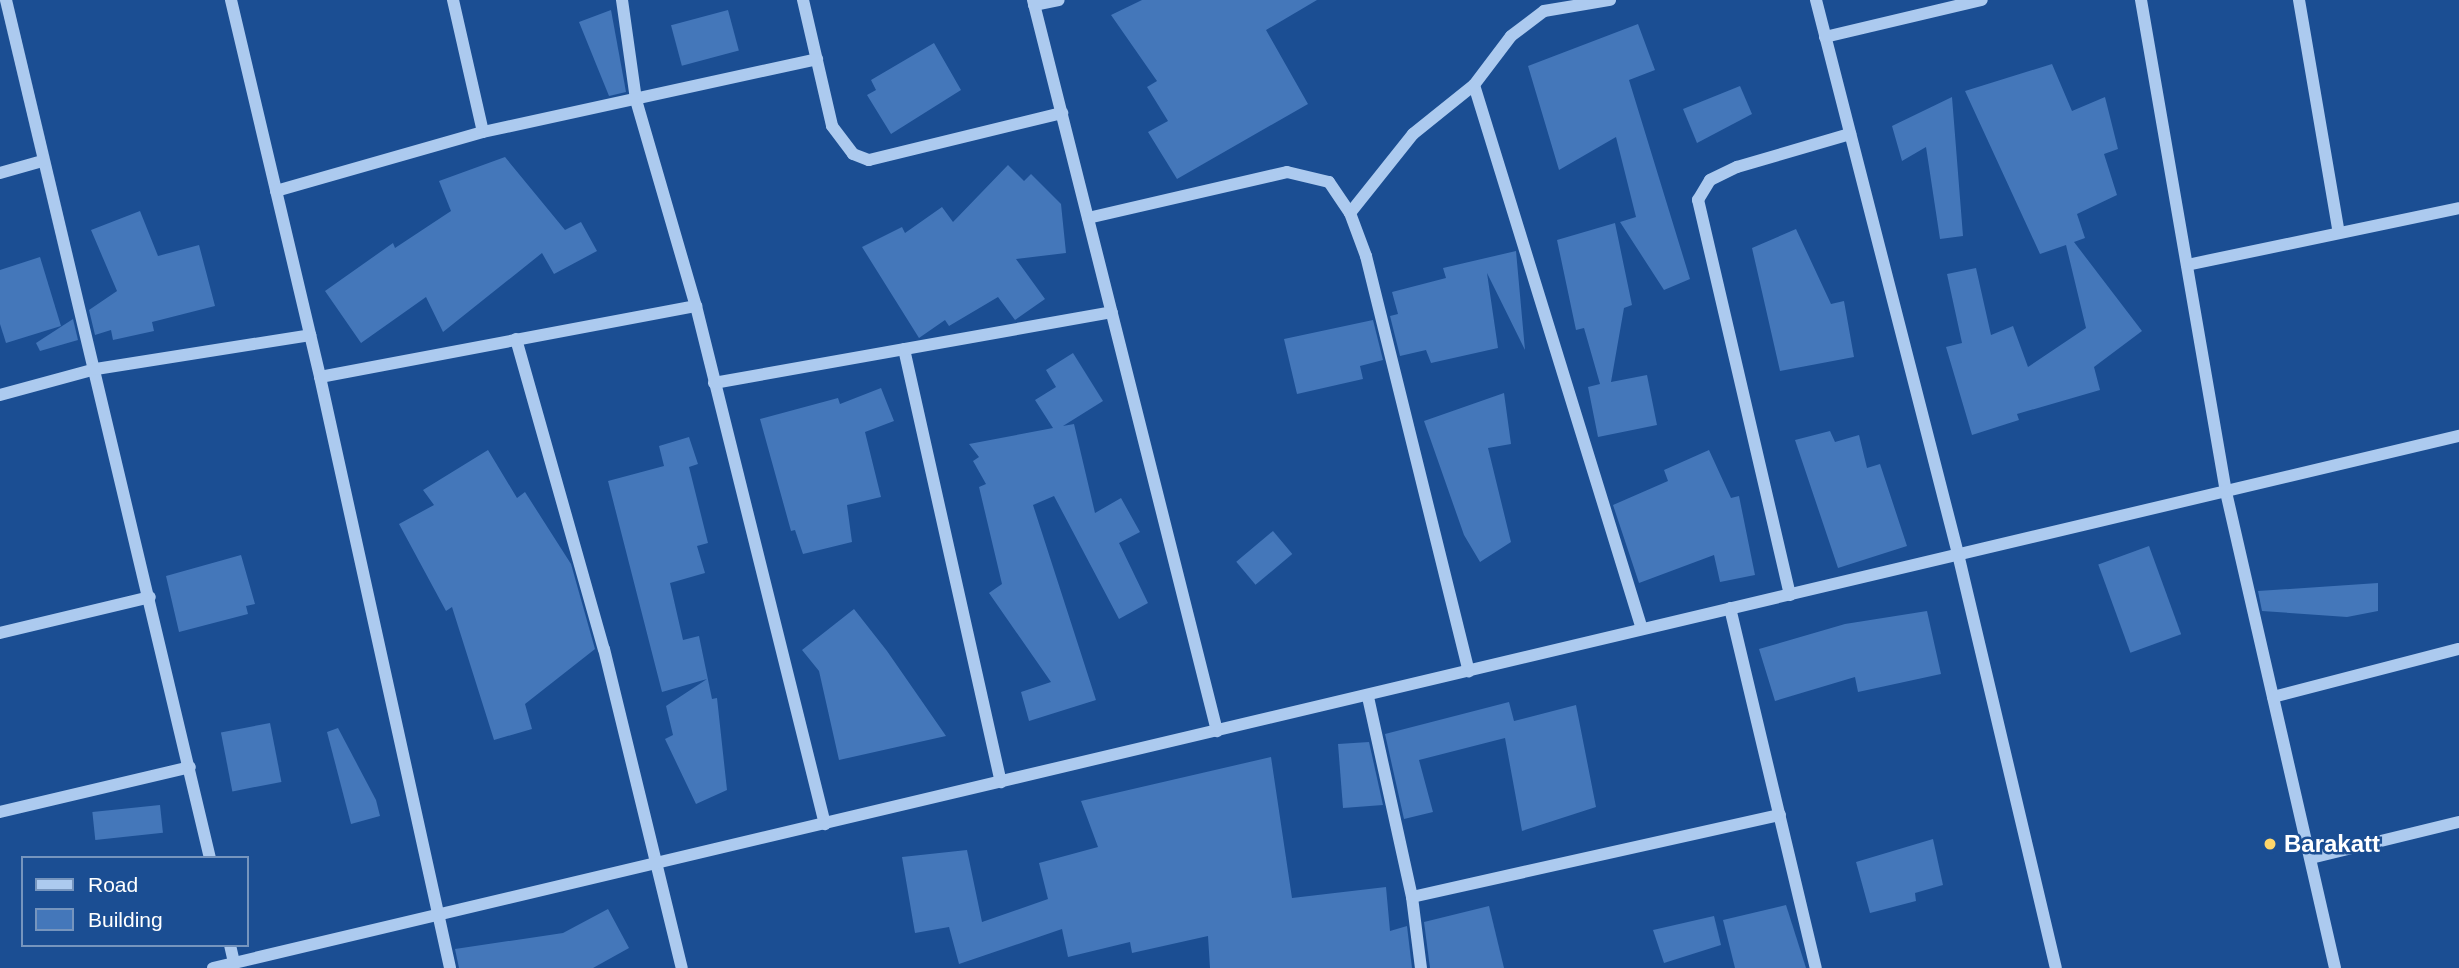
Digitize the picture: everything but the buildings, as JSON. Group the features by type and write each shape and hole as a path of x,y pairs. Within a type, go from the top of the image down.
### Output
{"street":[{"path":"6,0 42,162 96,369 210,856"},
{"path":"231,0 320,377 436,915 450,968"},
{"path":"453,0 483,132"},
{"path":"622,0 636,100 696,306 825,824"},
{"path":"803,0 832,126 843,144 869,160 1062,113"},
{"path":"1059,0 1034,3 1217,731"},
{"path":"1350,212 1413,134 1474,85 1511,36 1543,5 1610,0"},
{"path":"1816,0 1958,555 2056,968"},
{"path":"1825,37 1982,0"},
{"path":"2141,0 2227,492 2335,968"},
{"path":"2299,0 2339,233"},
{"path":"276,191 483,132 817,59"},
{"path":"1474,85 1643,629"},
{"path":"1790,595 1698,200 1710,180 1737,167 1850,134"},
{"path":"0,173 42,162"},
{"path":"1088,218 1287,172 1329,182 1350,212 1366,256 1469,671"},
{"path":"2187,265 2459,208"},
{"path":"320,377 696,306"},
{"path":"714,383 1112,312"},
{"path":"0,395 96,369 310,335"},
{"path":"516,339 604,649 682,968"},
{"path":"904,349 1001,782"},
{"path":"212,968 1368,697 1730,608 2459,436"},
{"path":"0,633 150,597"},
{"path":"1730,608 1816,968"},
{"path":"2273,697 2459,649"},
{"path":"1368,697 1412,897 1421,968"},
{"path":"0,811 190,768"},
{"path":"1412,897 1780,816"},
{"path":"2311,858 2459,822"},
{"path":"230,947 234,963"}],"place":[{"name":"Barakatt","path":"2270,844"}]}
